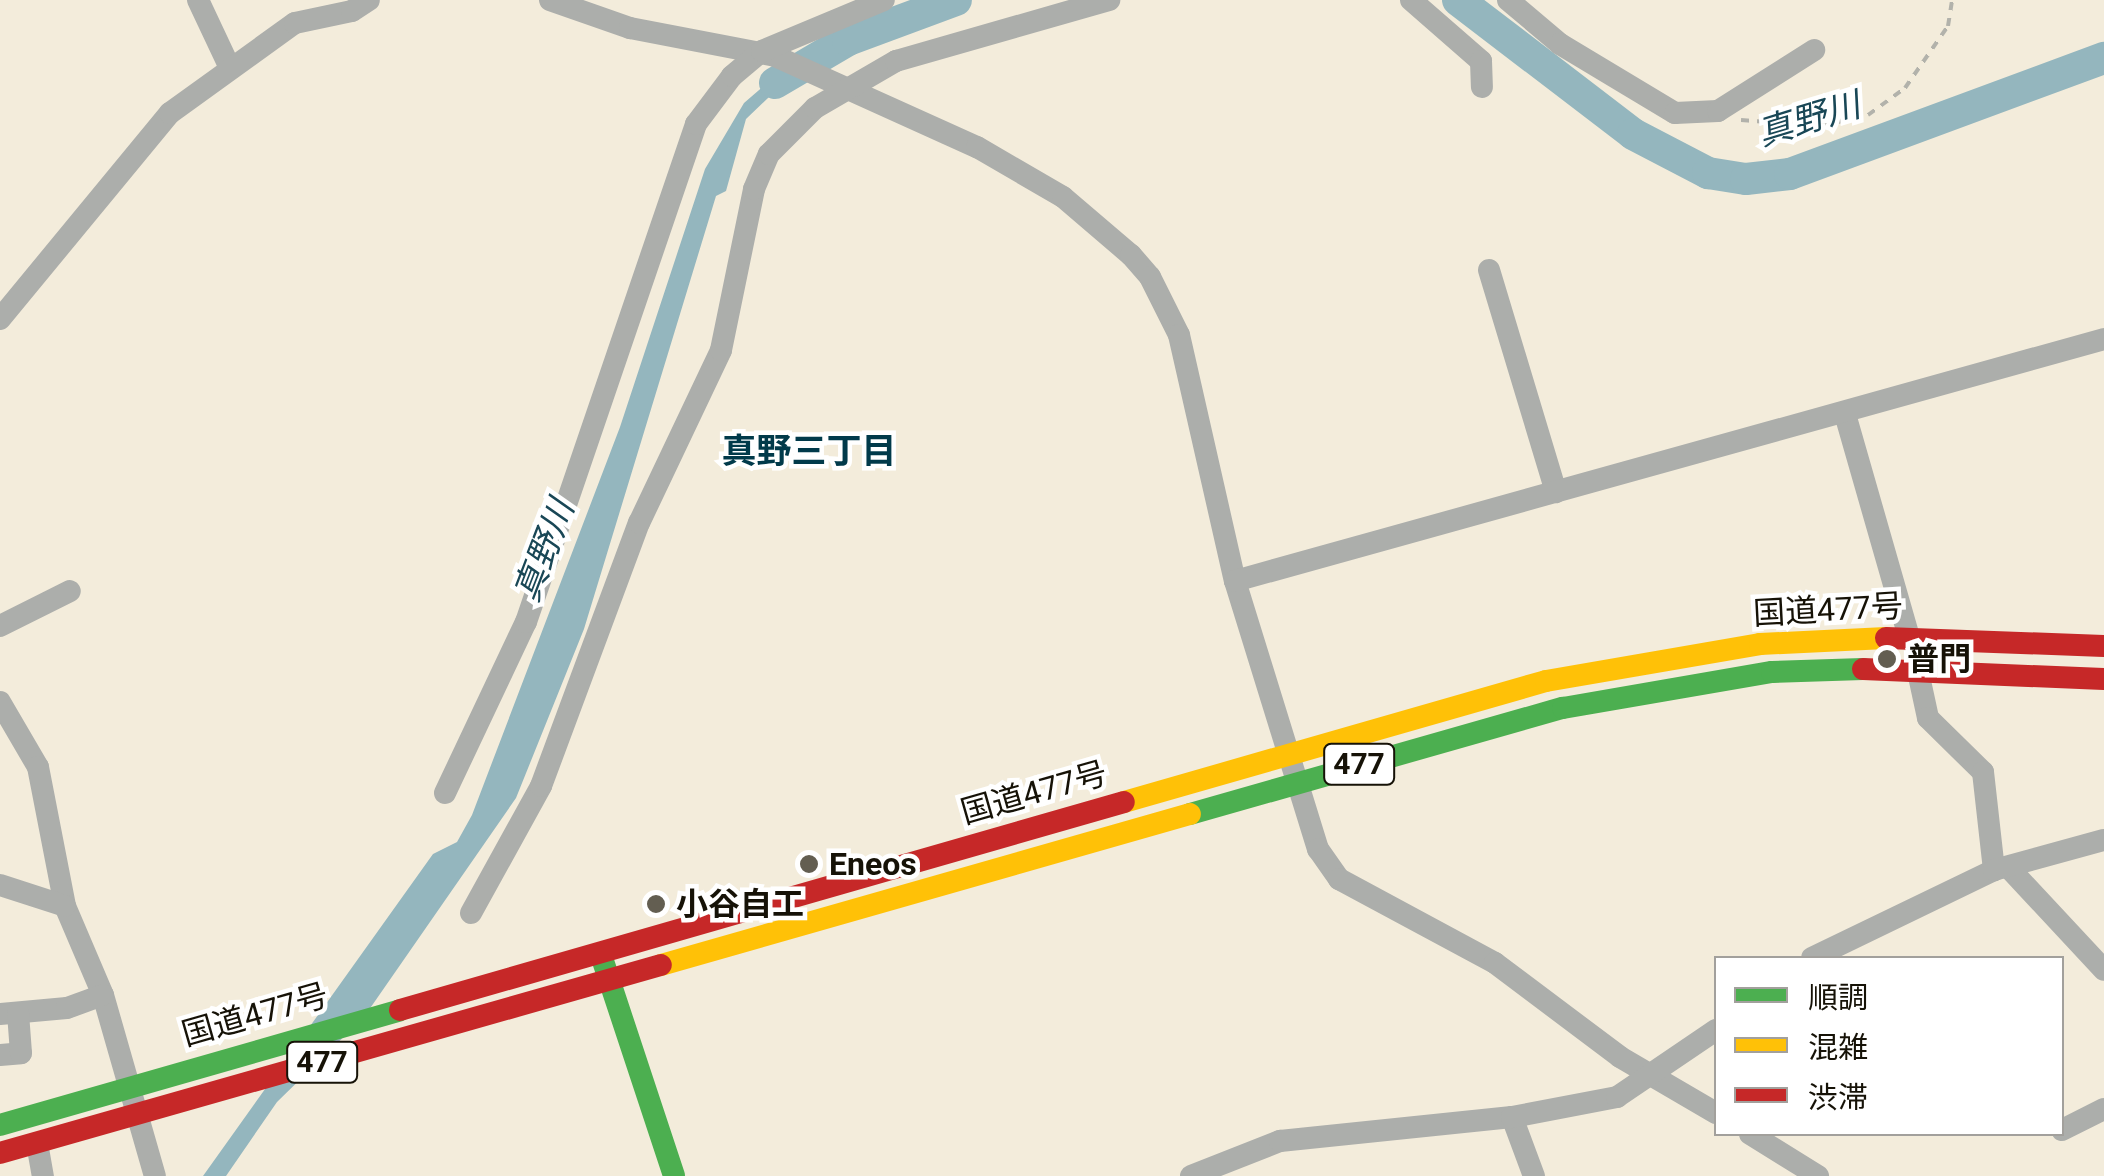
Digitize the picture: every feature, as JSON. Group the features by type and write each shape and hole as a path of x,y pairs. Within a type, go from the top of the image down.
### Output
{"main road":[{"name":"国道477号","path":"0,1125 227,1056 1287,753 1617,666 1760,644 1909,637 2104,646"},
{"name":"国道477号","path":"0,1153 1298,781 1656,687 1772,672 1917,666 2104,678"},
{"path":"600,952 674,1176"}],"street":[{"path":"198,0 230,68"},
{"path":"0,319 68,244 142,142 230,68 294,23 352,11 368,0"},
{"path":"550,0 630,28 768,53 977,148 1063,196 1150,277 1179,335 1235,581 1318,850 1339,879 1495,963 1620,1058 1714,1112"},
{"path":"446,792 526,622 696,124 732,76 768,53 884,0"},
{"path":"471,913 541,786 639,523 721,350 754,190 769,154 815,108 857,79 896,61 1110,0"},
{"path":"1410,0 1481,61 1482,87"},
{"path":"1508,0 1560,44 1675,113 1718,111 1814,50"},
{"path":"1489,270 1556,492"},
{"path":"1235,581 2104,339"},
{"path":"1844,414 1909,637"},
{"path":"0,626 70,592"},
{"path":"1917,666 1928,718 1983,772 2002,869 2104,970"},
{"path":"0,702 38,767 65,906 102,995 155,1176"},
{"path":"1816,956 2002,869 2104,840"},
{"path":"0,886 65,906"},
{"path":"0,1055 20,1053 9,1014 67,1008 102,995"},
{"path":"1191,1176 1280,1141 1512,1117 1617,1096 1714,1031"},
{"path":"2064,1129 2104,1109"},
{"path":"1512,1117 1534,1176"},
{"path":"1753,1136 1818,1176"},
{"path":"37,1143 42,1176"}],"path":[{"path":"1718,111 1754,125 1821,126 1868,114 1905,88 1948,26 1952,0"}],"water":[{"path":"781,71 791,76 746,119 726,191 716,196 584,629 516,798 364,1017 277,1102 226,1176 203,1176 433,854 457,842 472,815 620,427 705,169 744,103"}],"waterway":[{"name":"真野川","path":"775,83 848,40 956,0"},
{"name":"真野川","path":"1458,0 1633,134 1708,173 1746,179 1790,174 2104,58"}],"traffic: fast":[{"path":"1190,814 1563,708 1772,672 1863,669"},
{"path":"603,961 674,1176"},
{"path":"0,1125 400,1010"}],"traffic: slow":[{"path":"1124,802 1546,681 1760,644 1886,638"},
{"path":"661,965 1190,814"}],"traffic: jam":[{"path":"1886,638 2104,646"},
{"path":"1863,669 2104,679"},
{"path":"400,1010 1124,802"},
{"path":"0,1153 661,965"}],"place":[{"name":"普門","path":"1887,659"},
{"name":"Eneos","path":"809,864"},
{"name":"小谷自工","path":"656,904"}],"district":[{"name":"真野三丁目","path":"809,452"}]}
